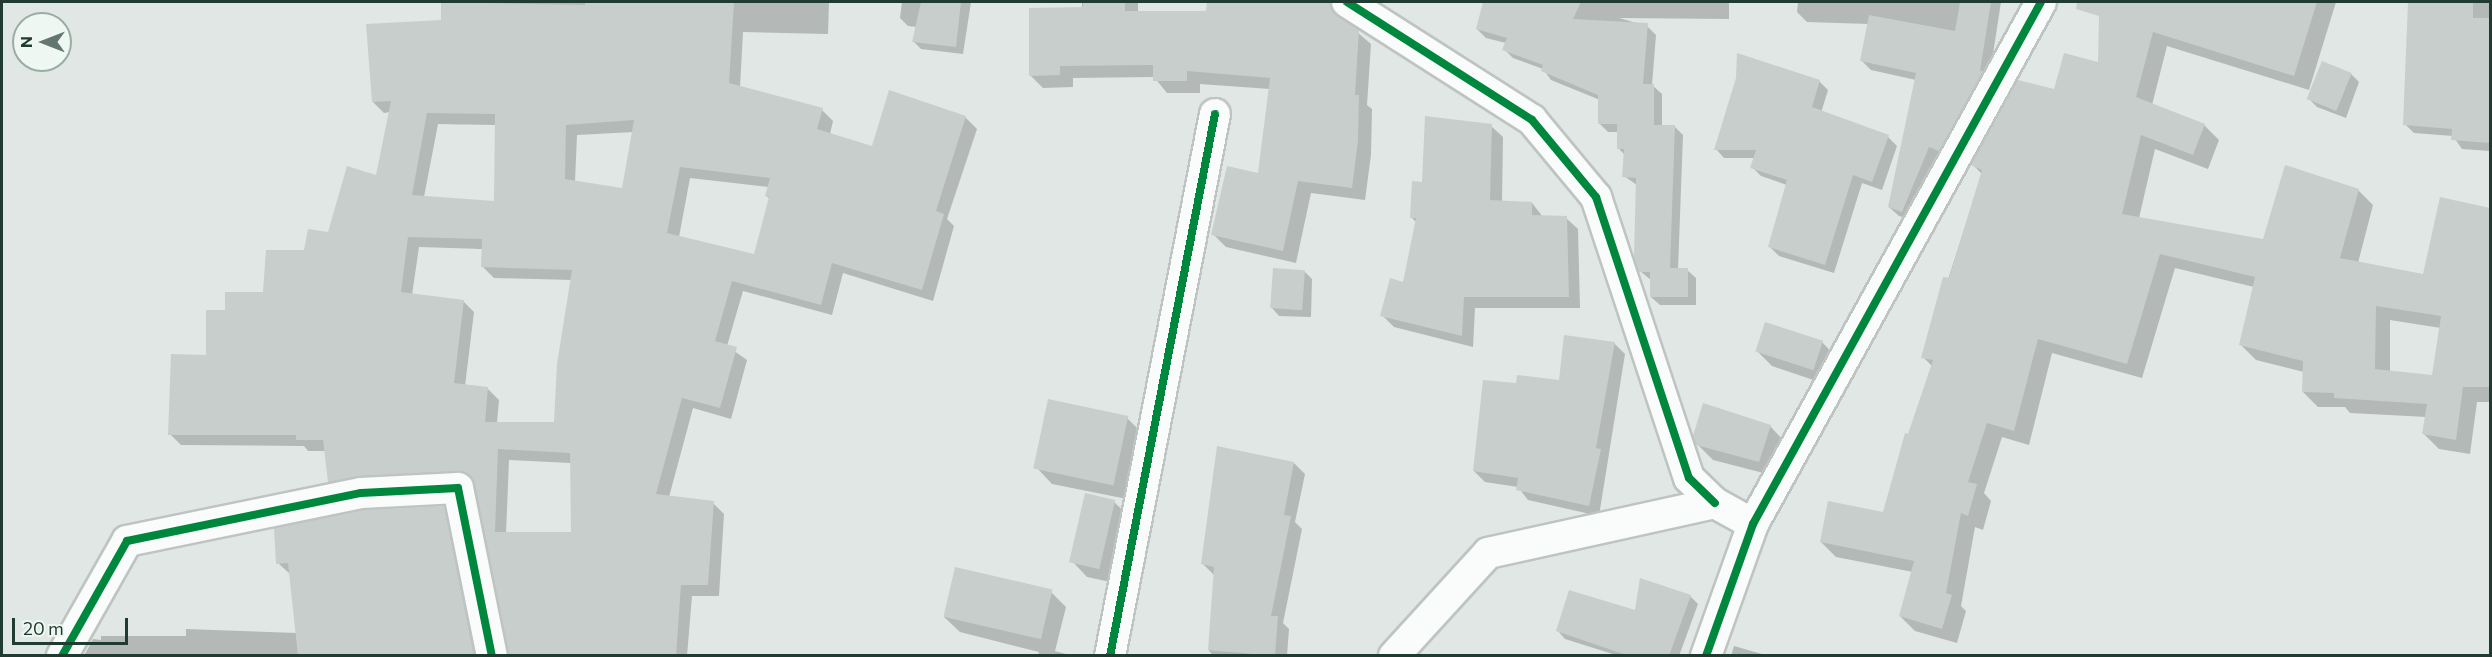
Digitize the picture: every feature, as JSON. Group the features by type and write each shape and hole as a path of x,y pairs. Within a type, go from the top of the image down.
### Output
{"street":[{"path":"1347,2 1532,120 1596,197 1689,478 1715,503 1752,524"},
{"path":"1706,656 1752,524 2041,2"},
{"path":"1110,656 1215,114"},
{"path":"62,656 127,541 361,493 458,488 492,656"},
{"path":"1394,656 1488,553 1715,503"}],"building":[{"path":"441,2 585,5 585,2 734,2 729,83 823,108 817,129 872,146 889,90 966,116 936,211 944,214 922,290 832,263 821,305 732,281 715,341 737,347 720,408 682,398 656,494 714,501 708,585 681,585 676,656 509,656 475,485 465,472 360,476 328,482 323,440 296,440 296,435 168,435 171,354 206,355 206,310 225,310 225,292 263,292 266,250 304,250 308,229 328,232 347,166 376,175 391,101 372,102 366,24 441,20","holes":["427,113 495,114 494,201 412,195","634,120 622,188 565,179 566,125","680,167 770,178 765,196 769,197 754,254 667,233","408,237 482,239 481,267 572,270 557,364 554,422 485,422 488,387 454,383 464,300 401,292","498,449 570,453 571,532 495,532"]},
{"path":"921,2 961,2 956,47 912,42"},
{"path":"1083,2 1125,2 1125,11 1206,11 1207,2 1330,2 1337,16 1359,30 1355,95 1359,95 1358,141 1352,188 1298,181 1283,251 1211,235 1227,166 1258,173 1270,78 1187,71 1187,81 1153,81 1153,65 1060,66 1060,75 1029,76 1029,8 1083,7"},
{"path":"1483,2 1581,2 1573,19 1648,23 1643,84 1654,84 1654,125 1675,125 1670,268 1688,268 1688,297 1650,297 1650,272 1639,272 1634,257 1636,178 1622,177 1624,149 1617,149 1617,124 1598,124 1598,95 1541,71 1543,65 1502,50 1507,38 1476,29"},
{"path":"1960,2 1991,2 1980,71 1983,71 1939,151 1929,147 1902,212 1888,207 1916,73 1860,61 1869,15 1955,31"},
{"path":"2077,2 2317,2 2294,76 2153,32 2136,97 2205,124 2193,155 2141,135 2122,214 2263,239 2285,165 2359,189 2340,258 2423,274 2440,197 2490,208 2490,387 2463,387 2456,440 2422,434 2427,404 2334,398 2334,393 2302,392 2303,361 2239,345 2255,277 2160,254 2127,364 2038,339 2014,431 1987,423 1968,482 1977,484 1968,516 1961,513 1946,593 1952,595 1942,629 1899,616 1914,561 1820,542 1828,501 1883,512 1905,433 1908,434 1933,360 1921,358 1943,277 1949,278 1982,170 1971,165 2018,80 2054,89 2064,53 2098,62 2099,16 2076,9","holes":["2376,306 2441,316 2432,375 2375,369"]},
{"path":"2408,2 2473,2 2473,18 2490,18 2490,143 2451,140 2452,129 2403,125"},
{"path":"1737,53 1820,80 1812,107 1889,135 1872,182 1853,175 1825,265 1768,247 1787,180 1750,168 1756,150 1714,150 1736,78"},
{"path":"2322,61 2352,73 2336,111 2307,99"},
{"path":"1425,116 1492,124 1490,200 1532,202 1532,215 1567,216 1569,297 1464,297 1462,336 1380,316 1390,278 1403,282 1416,218 1410,218 1412,181 1422,182"},
{"path":"1273,268 1305,270 1302,310 1270,308"},
{"path":"1765,322 1823,341 1813,370 1755,351"},
{"path":"1564,335 1615,342 1596,448 1601,449 1589,506 1516,490 1518,478 1473,471 1483,380 1516,383 1517,375 1559,380"},
{"path":"1048,399 1128,416 1113,485 1033,468"},
{"path":"1703,403 1771,425 1759,462 1696,445 1693,436"},
{"path":"1217,446 1294,462 1284,515 1291,516 1271,616 1278,616 1275,656 1208,650 1214,567 1201,564"},
{"path":"1085,493 1115,500 1099,569 1069,562"},
{"path":"444,506 474,656 298,656 288,563 276,564 274,528 363,510"},
{"path":"955,567 1052,589 1041,639 944,617"},
{"path":"1640,578 1691,595 1669,656 1629,656 1556,631 1569,590 1635,610"}],"cycle path":[{"path":"1347,2 1532,120 1596,197 1689,478 1715,503"},
{"path":"1706,656 1753,524 2041,2"},
{"path":"1110,656 1215,114"},
{"path":"62,656 127,541 361,493 458,488 492,656"}]}
